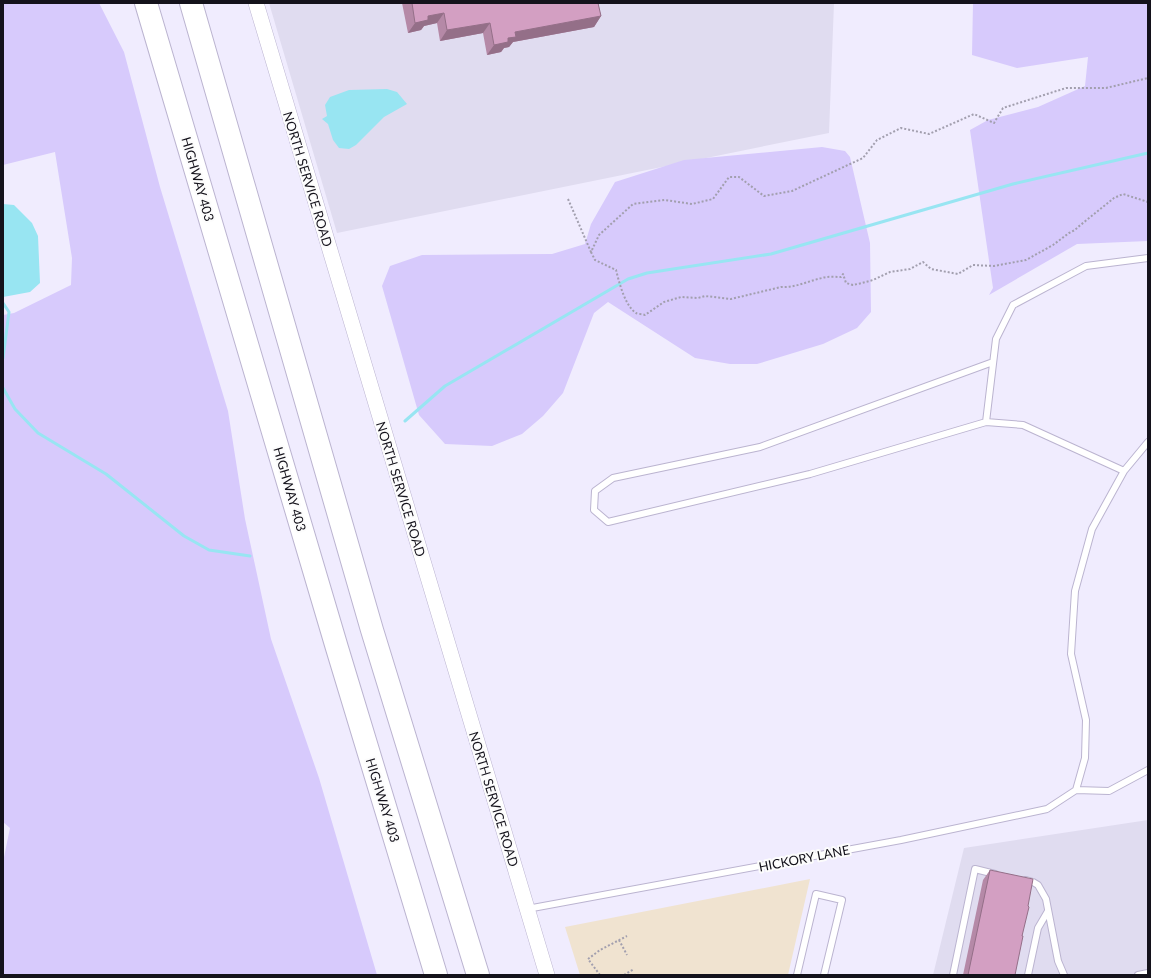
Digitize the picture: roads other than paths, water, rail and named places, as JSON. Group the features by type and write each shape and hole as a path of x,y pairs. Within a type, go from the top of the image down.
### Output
{"highway":[{"path":"191,3 372,630 478,975"},
{"name":"HIGHWAY 403","path":"146,4 334,641 436,975"}],"street":[{"name":"NORTH SERVICE ROAD","path":"256,3 547,975"}],"lane":[{"path":"986,422 996,339 1013,305 1086,266 1148,258"},
{"path":"993,362 760,447 613,478 595,491 594,510 608,522 810,474 986,422 1023,425 1124,471"},
{"path":"1148,442 1124,471 1092,529 1075,591 1071,654 1086,720 1085,758 1076,790 1109,791 1148,770"},
{"name":"HICKORY LANE","path":"527,909 901,840 1047,809 1076,790"},
{"path":"953,975 975,869 1004,876"},
{"path":"1019,879 1033,882 1038,885 1046,899 1058,961 1064,975"},
{"path":"797,975 816,894 842,900 824,975"},
{"path":"1028,975 1038,928 1048,911"},
{"path":"1138,975 1148,973"}],"water":[{"path":"387,89 397,92 407,104 384,117 356,145 349,149 339,148 333,140 328,124 322,119 327,116 325,105 330,97 349,90"},
{"path":"3,204 14,205 32,223 38,236 40,283 30,292 3,297"}],"waterway":[{"path":"405,421 445,386 628,279 647,273 771,254 1013,184 1148,153"},
{"path":"3,303 9,312 3,358"},
{"path":"3,388 15,409 38,433 106,474 184,536 209,550 250,556"}]}
